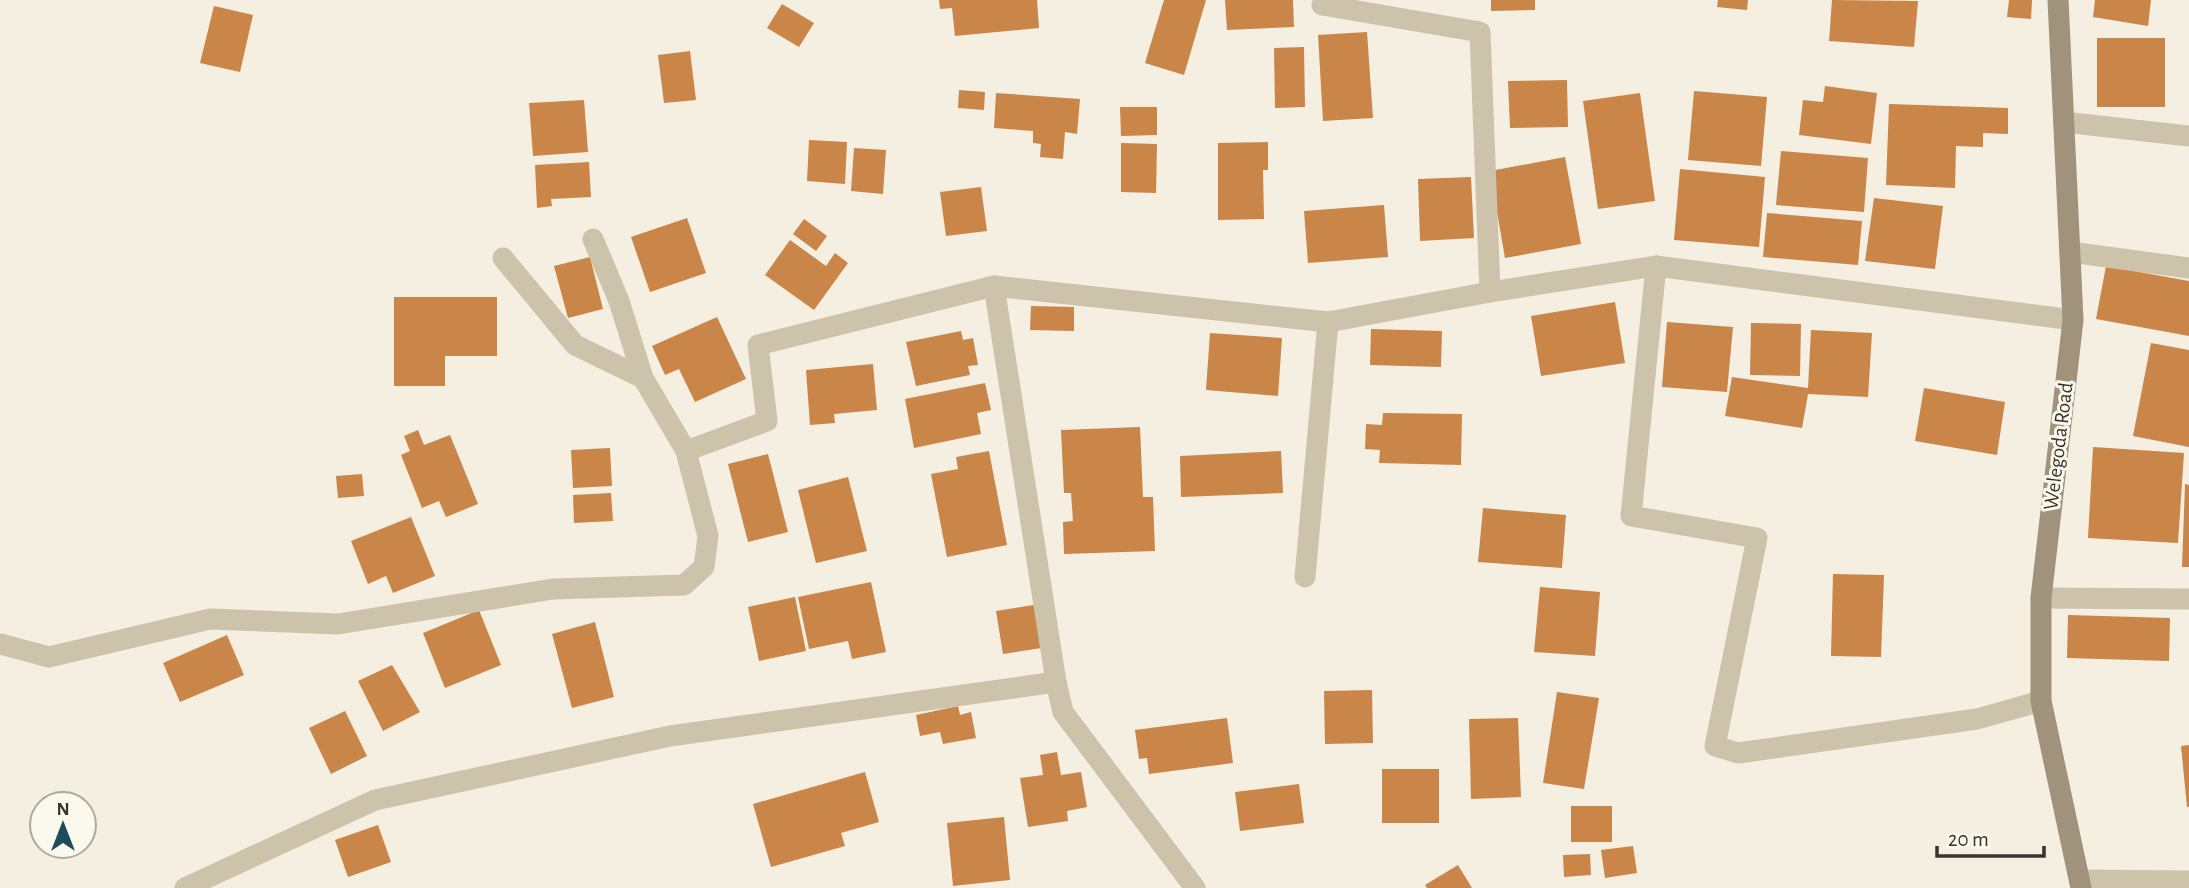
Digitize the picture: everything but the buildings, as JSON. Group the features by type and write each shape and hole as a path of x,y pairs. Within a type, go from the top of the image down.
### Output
{"street":[{"name":"Welegoda Road","path":"2058,0 2073,320 2041,598 2041,701 2080,884"},
{"path":"1322,5 1480,32 1490,292"},
{"path":"2064,122 2189,136"},
{"path":"0,644 48,657 210,620 338,624 553,589 684,585 704,567 708,536 686,451 643,378 619,301 593,239"},
{"path":"2070,252 2189,268"},
{"path":"503,258 575,345 643,378"},
{"path":"1656,266 1631,516 1757,538 1715,746 1738,753 1977,719 2041,701"},
{"path":"686,451 767,421 758,345 994,286 1328,322 1490,292 1656,266 2073,320"},
{"path":"994,286 1055,682 1063,712 1195,888"},
{"path":"1305,577 1328,322"},
{"path":"2041,598 2189,599"},
{"path":"185,888 375,800 670,736 1055,682"},
{"path":"2080,884 2189,881"}]}
